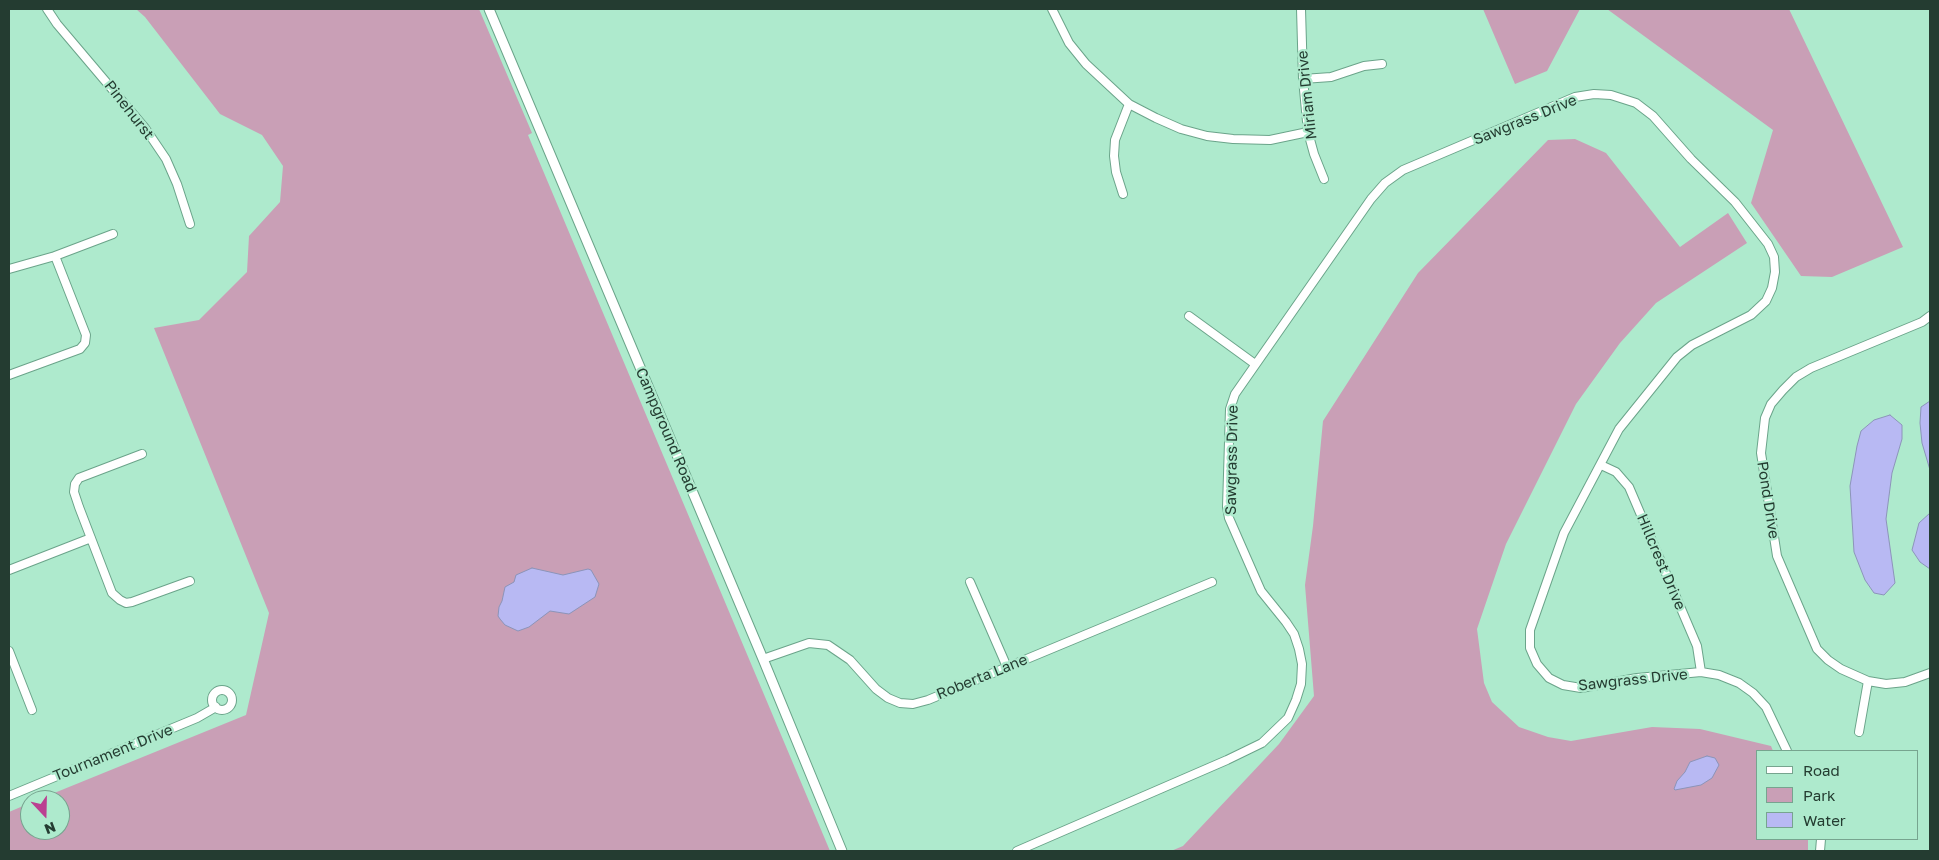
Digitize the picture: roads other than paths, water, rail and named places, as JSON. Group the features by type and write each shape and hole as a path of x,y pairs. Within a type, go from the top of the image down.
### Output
{"street":[{"name":"Pinehurst","path":"46,9 145,128 166,159 177,184 190,224"},
{"name":"Campground Road","path":"489,9 842,851"},
{"path":"1052,9 1069,43 1086,64 1129,104 1181,130 1233,139 1270,140 1308,132"},
{"name":"Miriam Drive","path":"1302,9 1302,79 1308,132 1324,179"},
{"path":"1302,79 1331,77 1364,66 1382,64"},
{"name":"Sawgrass Drive","path":"1017,851 1254,747 1270,736 1288,718 1301,684 1302,664 1299,649 1294,634 1286,622 1260,591 1229,518 1227,507 1230,409 1235,394 1370,199 1385,183 1403,170 1575,97 1594,94 1611,95 1636,103 1653,116 1691,159 1736,202 1768,244 1774,257 1775,272 1772,288 1766,301 1751,315 1692,345 1677,357 1618,429 1601,465 1564,533 1530,630 1530,648 1537,664 1549,678 1563,685 1581,688 1637,678 1701,672 1719,675 1739,683 1753,693 1766,707 1787,750"},
{"path":"1123,194 1116,169 1115,140 1129,104"},
{"path":"9,269 55,256 113,234"},
{"path":"9,375 80,349 85,343 86,335 55,256"},
{"path":"1190,316 1255,364"},
{"name":"Pond Drive","path":"1930,316 1922,322 1811,368 1796,377 1771,404 1765,418 1761,454 1777,556 1818,649 1828,660 1841,669 1868,681 1886,684 1905,682 1930,673"},
{"path":"142,454 78,478 74,484 75,497 112,593 120,600 126,603 190,581"},
{"name":"Hillcrest Drive","path":"1601,465 1616,472 1629,488 1697,646 1701,672"},
{"path":"9,570 91,538"},
{"path":"970,582 1007,667"},
{"name":"Roberta Lane","path":"763,659 809,643 828,645 850,660 876,689 888,698 900,703 913,704 928,700 1212,582"},
{"path":"10,657 32,710"},
{"path":"1859,732 1868,681"},
{"name":"Tournament Drive","path":"9,796 197,718 216,707"}],"water":[{"path":"1930,401 1930,470 1922,443 1920,423 1921,407"},
{"path":"1890,415 1902,425 1902,439 1892,473 1886,519 1895,583 1884,595 1874,593 1865,580 1854,552 1850,486 1861,431 1874,420"},
{"path":"1930,513 1930,569 1920,562 1912,550 1919,523"},
{"path":"532,568 563,575 588,569 591,570 599,584 595,597 569,614 550,611 529,627 518,631 505,625 500,619 498,616 499,607 505,587 514,582 516,575"},
{"path":"1707,756 1715,758 1719,765 1712,778 1701,785 1675,790 1677,781 1685,772 1690,762"}]}
